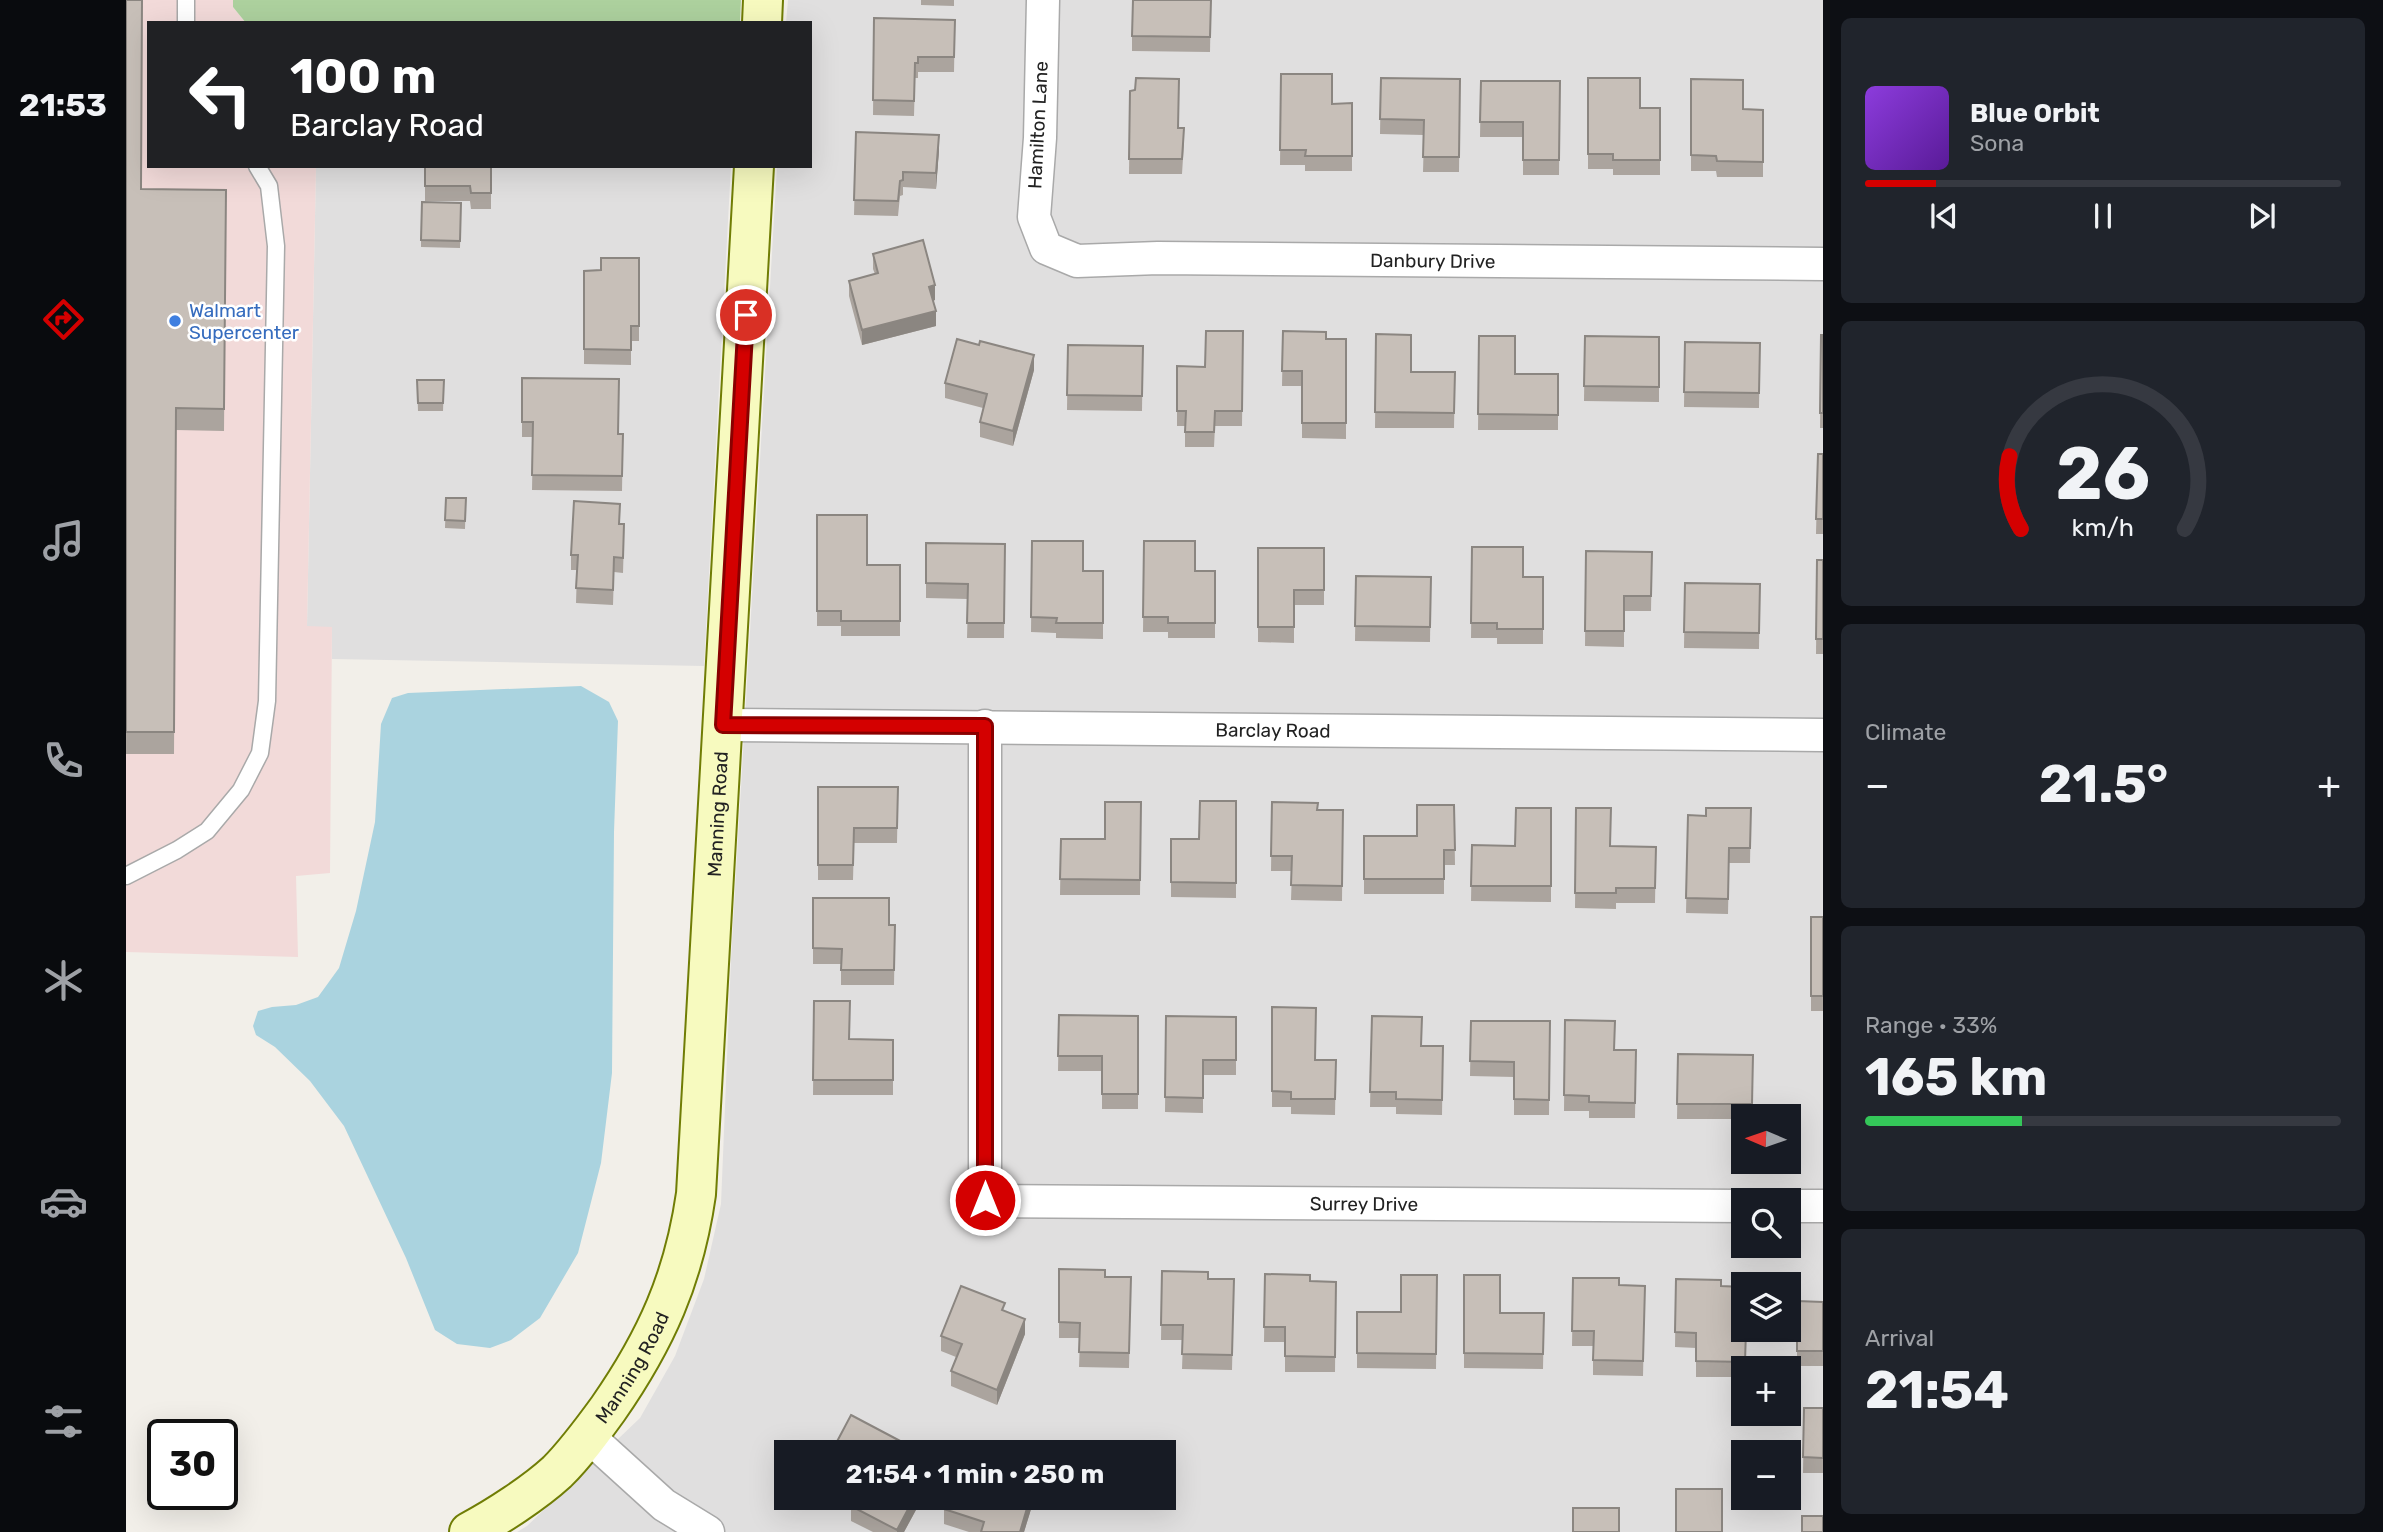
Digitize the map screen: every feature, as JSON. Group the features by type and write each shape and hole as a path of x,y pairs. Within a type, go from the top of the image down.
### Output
{"street":[{"path":"762,21 763,0"},
{"name":"Hamilton Lane","path":"1044,0 1040,138 1034,216 1046,248"},
{"name":"Manning Road","path":"469,1532 490,1521 556,1472 589,1436 632,1374 658,1327 678,1277 691,1228 696,1194 754,168"},
{"name":"Danbury Drive","path":"1046,248 1077,261 1172,258 1823,264"},
{"name":"Barclay Road","path":"723,725 1823,735"},
{"name":"Surrey Drive","path":"985,726 985,1200 1731,1206"},
{"path":"1801,1206 1823,1206"},
{"path":"589,1436 664,1505 708,1532"}],"lane":[{"path":"186,0 186,21"},
{"path":"126,877 207,831 241,790 260,753 267,701 276,246 270,186 258,168"}],"shaded area":[{"path":"126,0 233,0 233,7 244,21 147,21 147,168 316,168 307,626 332,627 330,873 296,876 298,957 126,952"},
{"path":"788,0 1823,0 1823,1532 517,1532 527,1526 640,1418 675,1356 704,1279 721,1204 731,960 777,168 812,168 812,21 786,21"},
{"path":"316,168 731,168 704,666 332,659 332,627 307,627"}],"green space":[{"path":"233,0 741,0 740,21 244,21 233,7"}],"water":[{"path":"581,686 609,702 618,721 614,832 612,1073 601,1163 578,1253 540,1318 511,1340 490,1348 457,1344 435,1330 406,1258 344,1126 310,1081 275,1047 256,1035 253,1026 258,1011 296,1005 318,997 339,968 356,911 375,822 381,724 392,698 408,693"}],"building":[{"name":"Walmart Supercenter","path":"126,0 142,0 141,189 226,190 224,409 176,408 174,732 126,732"},
{"path":"1133,0 1211,0 1210,37 1132,36"},
{"path":"874,18 955,20 954,57 918,57 918,63 915,63 914,101 873,100"},
{"path":"1281,74 1332,74 1332,104 1352,103 1352,156 1305,156 1306,150 1280,150"},
{"path":"1136,78 1179,79 1178,128 1184,128 1182,159 1129,159 1130,91 1135,90"},
{"path":"1381,78 1460,79 1459,157 1423,157 1424,120 1380,119"},
{"path":"1588,78 1640,78 1640,108 1660,108 1660,160 1613,160 1613,154 1588,154"},
{"path":"1691,79 1743,80 1743,109 1763,110 1763,162 1717,161 1716,156 1691,155"},
{"path":"1481,81 1560,81 1559,160 1523,160 1523,122 1480,122"},
{"path":"856,132 939,135 936,173 903,172 898,201 854,200"},
{"path":"425,168 491,168 491,193 471,193 470,186 425,186"},
{"path":"422,202 461,203 460,241 421,240"},
{"path":"923,240 935,285 929,287 936,311 862,330 849,281 878,273 873,254"},
{"path":"601,258 639,258 639,326 631,326 631,350 584,349 584,271 601,270"},
{"path":"1206,331 1243,331 1242,411 1215,411 1214,432 1185,432 1186,411 1177,411 1177,366 1205,367"},
{"path":"1283,331 1326,332 1326,339 1346,339 1346,423 1302,423 1302,371 1282,371"},
{"path":"1376,334 1411,335 1411,372 1455,372 1454,413 1375,412"},
{"path":"1823,335 1823,413 1820,413"},
{"path":"1479,336 1515,336 1515,374 1558,374 1558,415 1478,414"},
{"path":"1585,336 1659,337 1659,387 1584,386"},
{"path":"957,339 979,345 980,341 1034,355 1013,431 980,422 987,394 945,383"},
{"path":"1685,342 1760,343 1759,393 1684,392"},
{"path":"1068,345 1143,346 1142,396 1067,395"},
{"path":"522,378 619,379 618,434 623,434 622,476 532,475 533,422 522,422"},
{"path":"417,380 444,380 443,403 418,403"},
{"path":"1818,454 1823,454 1823,519 1816,519"},
{"path":"446,498 466,498 465,521 445,520"},
{"path":"574,501 620,504 619,524 624,524 623,558 614,557 613,590 576,588 578,555 571,555"},
{"path":"817,515 867,515 867,565 900,565 900,621 841,621 841,611 817,611"},
{"path":"1032,541 1083,541 1083,571 1103,571 1103,623 1056,623 1057,618 1031,617"},
{"path":"1144,541 1195,541 1195,571 1215,571 1215,623 1168,623 1168,617 1143,617"},
{"path":"926,543 1005,544 1004,623 967,623 968,584 926,583"},
{"path":"1472,547 1523,547 1523,577 1543,577 1543,629 1497,629 1497,623 1471,623"},
{"path":"1258,548 1324,548 1324,590 1294,590 1294,627 1258,627"},
{"path":"1586,551 1652,552 1651,596 1624,596 1624,631 1585,631"},
{"path":"1817,560 1823,560 1823,639 1816,639"},
{"path":"1356,576 1431,577 1430,627 1355,626"},
{"path":"1685,583 1760,584 1759,633 1684,632"},
{"path":"818,787 898,787 897,828 854,828 853,865 818,865"},
{"path":"1200,801 1236,801 1236,883 1171,882 1171,839 1199,839"},
{"path":"1105,802 1141,802 1140,880 1060,879 1061,839 1105,839"},
{"path":"1272,802 1318,803 1317,810 1343,810 1342,886 1291,885 1292,856 1271,856"},
{"path":"1417,805 1454,805 1455,850 1444,850 1444,879 1364,879 1364,836 1417,836"},
{"path":"1516,808 1551,808 1551,886 1471,886 1472,845 1515,846"},
{"path":"1576,808 1611,808 1610,846 1656,847 1655,888 1616,888 1616,893 1575,893"},
{"path":"1706,808 1751,808 1750,848 1729,848 1728,899 1686,898 1688,815 1706,816"},
{"path":"813,898 889,898 889,925 895,925 894,970 841,970 842,949 813,948"},
{"path":"1811,917 1823,917 1823,996 1811,996"},
{"path":"814,1001 850,1001 849,1039 893,1040 893,1080 813,1080"},
{"path":"1272,1007 1316,1008 1315,1060 1336,1060 1335,1099 1291,1099 1291,1092 1272,1091"},
{"path":"1059,1015 1138,1016 1138,1094 1102,1094 1102,1056 1058,1056"},
{"path":"1166,1016 1236,1017 1236,1060 1203,1060 1203,1098 1165,1097"},
{"path":"1372,1016 1422,1017 1421,1046 1443,1046 1442,1100 1396,1099 1396,1092 1370,1092"},
{"path":"1565,1020 1615,1021 1614,1050 1636,1050 1635,1103 1589,1102 1589,1096 1564,1095"},
{"path":"1471,1021 1550,1021 1549,1100 1514,1099 1514,1062 1470,1061"},
{"path":"1678,1054 1753,1055 1752,1104 1677,1104"},
{"path":"1059,1269 1105,1270 1105,1277 1131,1277 1129,1353 1079,1352 1080,1323 1059,1322"},
{"path":"1162,1271 1208,1272 1208,1279 1234,1279 1232,1355 1182,1354 1183,1325 1161,1325"},
{"path":"1265,1274 1310,1275 1310,1281 1336,1282 1335,1357 1285,1356 1285,1327 1264,1327"},
{"path":"1401,1275 1437,1275 1436,1354 1357,1353 1357,1312 1401,1312"},
{"path":"1464,1275 1500,1275 1500,1313 1544,1313 1543,1354 1464,1353"},
{"path":"1573,1278 1619,1278 1619,1285 1645,1286 1643,1361 1593,1360 1594,1331 1572,1331"},
{"path":"1676,1279 1721,1280 1721,1286 1731,1286 1731,1342 1746,1342 1745,1356 1731,1356 1731,1362 1696,1361 1696,1333 1675,1332"},
{"path":"961,1286 1005,1303 1002,1310 1025,1319 997,1390 951,1371 962,1344 941,1336"},
{"path":"1801,1301 1823,1302 1823,1351 1797,1351 1797,1342 1801,1342"},
{"path":"1804,1408 1823,1408 1823,1458 1803,1457"},
{"path":"851,1415 898,1440 838,1440"},
{"path":"1676,1489 1722,1489 1722,1532 1676,1532"},
{"path":"1573,1508 1619,1508 1619,1532 1573,1532"},
{"path":"859,1510 908,1510 897,1530"},
{"path":"947,1510 1026,1510 1020,1532 981,1532 984,1522"},
{"path":"1802,1516 1823,1516 1823,1532 1802,1532"}],"place":[{"name":"Walmart Supercenter","path":"175,321"}],"route":[{"path":"746,315 723,725 985,726 985,1200"}]}
